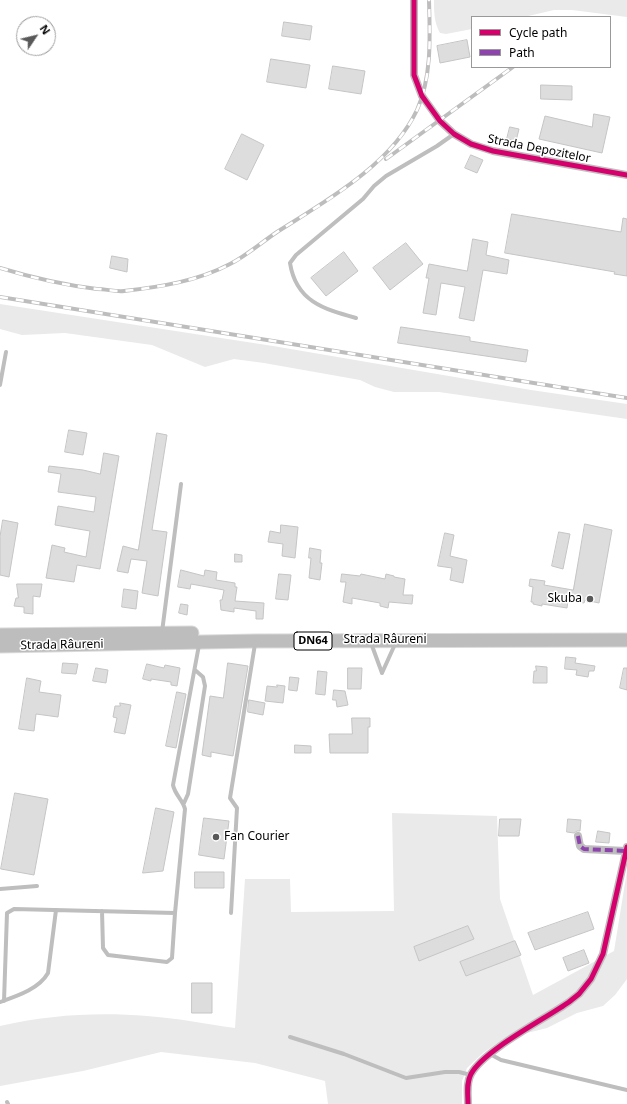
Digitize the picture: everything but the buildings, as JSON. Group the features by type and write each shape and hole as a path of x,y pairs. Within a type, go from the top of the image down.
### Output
{"main road":[{"name":"Strada Râureni","path":"0,635 627,631"},
{"name":"Strada Râureni","path":"0,646 256,641 627,640"}],"street":[{"name":"Strada Depozitelor","path":"414,0 414,75 422,96 440,121 454,134 471,144 492,151 627,175"},
{"path":"468,1104 470,1075 478,1064 490,1054 579,994 591,979 603,954 626,849 584,849 580,846 578,836"}],"lane":[{"path":"356,318 340,314 313,302 298,286 292,273 290,262 296,255 363,199 374,186 386,176 437,146 454,134"},
{"path":"0,385 6,352"},
{"path":"162,633 181,484"},
{"path":"371,640 382,673 397,640"},
{"path":"231,913 237,808 230,798 256,641"},
{"path":"102,911 103,948 108,955 167,962 172,958 185,809 184,803 175,793 173,785 200,642"},
{"path":"184,803 188,794 205,686 203,677 195,670"},
{"path":"0,888 37,886"},
{"path":"56,910 48,973 44,980 38,985 2,1002 7,913 14,909 102,911 175,913"},
{"path":"290,1037 344,1054 406,1078 445,1072 459,1072 470,1075"},
{"path":"490,1054 501,1060 627,1090"}],"shaded area":[{"path":"434,0 627,0 627,17 572,10 554,10 528,16 471,16 471,29 446,34 440,33 435,21"},
{"path":"0,304 273,346 531,390 627,404 627,419 439,392 394,392 375,387 360,380 234,359 205,367 152,345 65,333 22,335 0,329"},
{"path":"392,813 497,816 500,899 533,995 614,951 627,871 627,979 615,995 603,1006 577,1013 547,1028 503,1039 483,1053 467,1068 462,1081 462,1104 328,1104 325,1081 255,1063 161,1052 83,1071 0,1086 0,1026 54,1017 110,1014 158,1017 235,1028 245,879 290,879 291,912 394,911"}],"railway":[{"path":"0,268 60,283 121,291 165,285 192,279 218,270 242,257 356,180 374,165 406,130 422,97 428,70 430,28 429,0"},
{"path":"386,159 512,68"},
{"path":"0,297 627,398"}],"marked path":[{"path":"578,836 580,846 584,849 626,851"}],"cycle path":[{"path":"414,0 414,75 422,96 440,121 454,134 471,144 493,151 627,175"},
{"path":"468,1104 468,1081 478,1065 501,1045 569,1002 579,994 591,979 603,954 627,847"}],"place":[{"name":"Skuba","path":"590,599"},
{"name":"Fan Courier","path":"216,837"}]}
